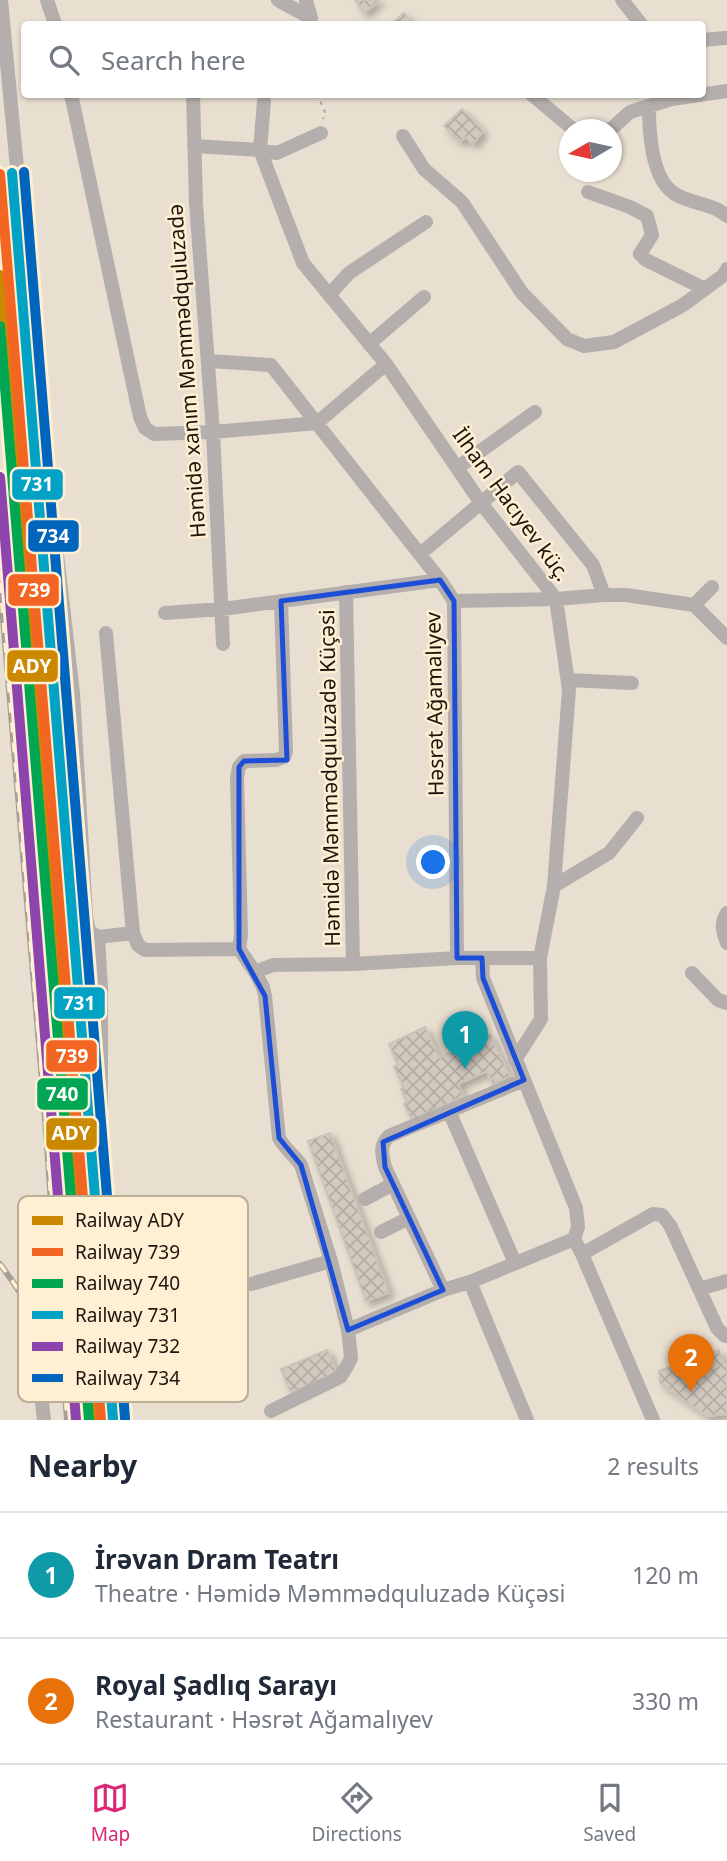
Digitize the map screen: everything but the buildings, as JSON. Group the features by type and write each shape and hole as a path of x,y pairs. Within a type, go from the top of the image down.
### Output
{"street":[{"path":"1,0 39,398 73,693 86,917 89,931 98,937 133,933"},
{"path":"47,0 54,21"},
{"path":"278,0 311,19 306,0"},
{"path":"622,0 639,21"},
{"path":"706,40 725,38"},
{"path":"706,94 727,91"},
{"path":"72,98 140,417 145,428 154,434 317,423 386,364"},
{"name":"Həmidə xanım Məmmədquluzadə","path":"193,98 196,203 209,360 223,644"},
{"path":"536,98 561,119"},
{"path":"622,119 630,112 679,98"},
{"name":"İlham Hacıyev küç.","path":"264,101 260,150 303,263 386,364 481,503 556,599 569,690 554,886 540,958 541,1019 515,1060"},
{"path":"649,106 656,171 674,194 720,210 727,216"},
{"path":"194,146 277,153 321,133"},
{"path":"404,136 424,169 462,202 522,293 567,339 584,346 614,342 683,305 724,275 727,269"},
{"path":"588,192 647,216 652,235 640,254 646,260 705,289"},
{"path":"329,295 349,273 426,222"},
{"path":"369,344 425,297"},
{"name":"Həsrət Ağamalıyev","path":"209,360 271,365 454,601 457,958"},
{"path":"457,468 535,412"},
{"path":"420,554 518,472 593,565 604,595"},
{"path":"165,613 222,609 440,580"},
{"path":"694,605 712,587"},
{"name":"Həmidə Məmmədquluzadə Küçəsi","path":"346,592 353,964"},
{"path":"454,601 604,595 694,605 727,638"},
{"path":"271,1411 340,1377 351,1358 348,1330 331,1261 301,1164 279,1138 263,987 239,949 241,935 237,778 239,767 244,761 276,760 284,757 286,751 282,601"},
{"path":"106,633 133,933 138,944 145,950 239,949"},
{"path":"568,680 632,683"},
{"path":"554,886 609,853 636,818"},
{"path":"727,913 723,931 727,943"},
{"path":"98,937 102,987 101,1118 107,1196"},
{"path":"255,972 274,965 457,958 540,958"},
{"path":"482,958 483,978 576,1208 578,1227 574,1239 653,1420"},
{"path":"692,973 718,1000 727,1003"},
{"path":"443,1290 385,1167 381,1152 383,1142 389,1136 524,1080"},
{"path":"449,1111 515,1263"},
{"path":"365,1199 393,1184"},
{"path":"582,1254 653,1214 662,1215 670,1225 717,1328 727,1336"},
{"path":"381,1232 409,1218"},
{"path":"348,1330 574,1239"},
{"path":"251,1284 331,1261"},
{"path":"699,1289 727,1281"},
{"path":"470,1282 527,1420"},
{"path":"42,1402 44,1420"},
{"path":"122,1402 123,1420"}],"path":[{"path":"319,98 325,112 321,133"}],"highlighted area":[{"path":"440,580 454,601 457,958 482,958 483,978 524,1080 383,1142 385,1167 443,1290 348,1330 301,1165 279,1138 265,996 239,949 239,767 244,761 287,760 281,601"}],"railway":[{"path":"0,583 51,1196"},
{"path":"0,1264 18,1289"},
{"path":"66,1402 67,1420"}],"rail line":[{"name":"734","path":"24,172 107,1196"},
{"name":"731","path":"12,173 95,1196"},
{"name":"739","path":"0,174 83,1196"},
{"name":"ADY","path":"0,275 76,1196"},
{"name":"740","path":"0,326 71,1196"},
{"name":"732","path":"0,477 58,1196"},
{"name":"732","path":"75,1402 76,1420"},
{"name":"740","path":"88,1402 89,1420"},
{"name":"ADY","path":"94,1402 95,1420"},
{"name":"739","path":"100,1402 101,1420"},
{"name":"731","path":"112,1402 113,1419"},
{"name":"734","path":"124,1402 125,1418"}],"place":[{"name":"İrəvan Dram Teatrı","path":"465,1069"},
{"name":"Royal Şadlıq Sarayı","path":"691,1392"}]}
